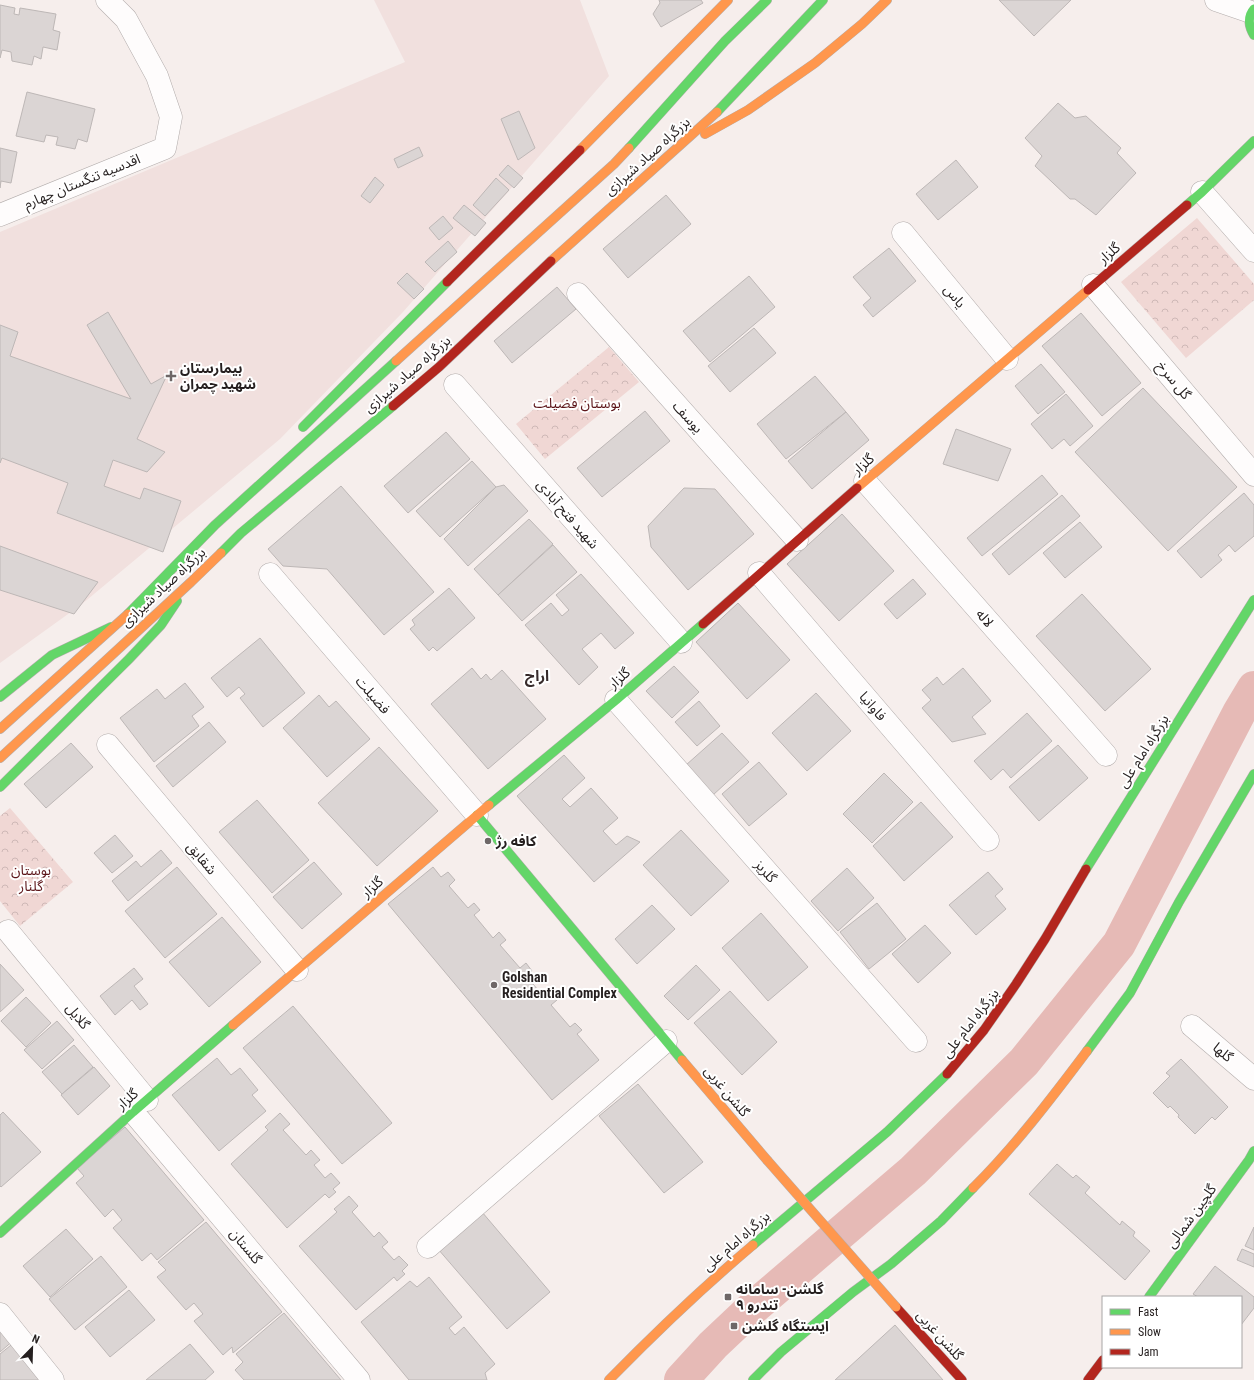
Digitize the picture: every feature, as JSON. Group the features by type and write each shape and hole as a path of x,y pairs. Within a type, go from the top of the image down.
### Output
{"main road":[{"path":"295,434 627,103 728,0"},
{"name":"بزرگراه صیاد شیرازی","path":"0,729 120,623 215,525 614,164 725,41 766,0"},
{"name":"بزرگراه صیاد شیرازی","path":"0,758 191,582 241,533 439,366 550,262 722,108 823,0"},
{"path":"671,153 748,110 809,67 862,24 887,0"},
{"path":"1253,10 1249,20 1254,34"},
{"name":"گلزار","path":"0,1232 140,1106 297,970 477,815 616,700 865,481 1202,192 1254,141"},
{"path":"215,525 264,468"},
{"path":"0,787 129,659 160,625 191,582"},
{"name":"بزرگراه امام علی","path":"609,1380 661,1327 722,1271 892,1127 942,1080 979,1036 1046,939 1069,896 1254,600"},
{"path":"0,697 52,655 120,623"},
{"path":"753,1380 781,1352 853,1292 891,1264 941,1221 997,1164 1038,1116 1130,993 1179,902 1254,774"},
{"name":"گلشن غربی","path":"477,815 767,1160 962,1380"},
{"name":"گلچین شمالی","path":"1150,1296 1252,1158"},
{"path":"1088,1380 1102,1361"}],"street":[{"name":"اقدسیه تنگستان چهارم","path":"0,215 165,148 171,117 157,76 126,19 107,0"},
{"path":"1216,0 1253,10"},
{"path":"1202,192 1254,251"},
{"name":"یاس","path":"903,233 1007,359"},
{"name":"گل سرخ","path":"1093,285 1254,475"},
{"name":"یوسف","path":"578,294 797,540"},
{"name":"شهید فتح آبادی","path":"455,385 681,642"},
{"name":"لاله","path":"865,481 1106,755"},
{"name":"فاوانیا","path":"759,573 988,840"},
{"name":"فضیلت","path":"270,574 477,815"},
{"name":"گلریز","path":"616,700 916,1042"},
{"name":"شقایق","path":"108,745 297,970"},
{"name":"گلایل","path":"8,931 140,1106"},
{"name":"گلها","path":"1192,1026 1254,1078"},
{"path":"428,1247 666,1041"},
{"name":"گلستان","path":"140,1106 359,1380"},
{"path":"0,1314 53,1380"}],"shaded area":[{"name":"بیمارستان شهید چمران","path":"374,0 580,0 609,76 403,312 280,439 82,604 0,663 0,232 405,62"}],"green space":[{"path":"1197,218 1254,284 1254,300 1186,358 1121,282"},
{"name":"بوستان فضیلت","path":"609,347 639,382 545,459 516,424"},
{"name":"بوستان گلنار","path":"10,808 73,882 20,926 0,901 0,816"}],"building":[{"path":"659,0 701,0 703,3 661,27 653,14 660,3"},
{"path":"999,0 1071,0 1034,36"},
{"path":"0,5 15,8 14,14 19,15 20,8 56,14 53,30 60,32 57,50 43,47 41,59 34,56 32,65 12,61 11,52 2,50 0,58"},
{"path":"27,92 95,109 87,142 78,139 75,149 56,145 58,137 46,135 44,142 16,136"},
{"path":"1058,103 1075,118 1086,116 1121,148 1117,153 1136,173 1096,215 1075,199 1070,199 1035,166 1042,156 1025,138"},
{"path":"519,111 535,148 518,160 501,119"},
{"path":"419,147 423,156 398,168 394,159"},
{"path":"0,148 17,152 11,183 1,181 0,188"},
{"path":"956,160 978,187 938,220 916,194"},
{"path":"508,165 523,178 514,188 499,175"},
{"path":"375,177 384,185 370,203 361,196"},
{"path":"496,178 509,190 485,216 473,205"},
{"path":"666,195 691,224 628,278 603,249"},
{"path":"464,205 486,223 475,236 453,218"},
{"path":"443,216 453,228 439,240 429,228"},
{"path":"448,241 457,252 435,272 425,262"},
{"path":"889,248 916,281 873,317 863,305 871,298 853,277"},
{"path":"407,273 424,289 414,299 397,283"},
{"path":"749,276 775,307 710,362 683,331"},
{"path":"557,287 576,309 512,363 494,341"},
{"path":"108,312 151,384 167,375 137,439 165,452 147,472 113,460 104,486 140,499 144,488 181,501 163,552 57,513 68,483 2,458 0,463 0,325 18,332 10,356 131,399 87,325"},
{"path":"1081,313 1141,383 1102,416 1042,346"},
{"path":"754,328 776,353 730,392 708,366"},
{"path":"1041,364 1065,392 1038,414 1015,386"},
{"path":"815,376 846,412 786,459 757,424"},
{"path":"1143,388 1237,487 1168,551 1075,452"},
{"path":"1066,394 1093,426 1070,446 1064,439 1052,449 1031,424"},
{"path":"645,411 670,441 602,497 577,468"},
{"path":"846,412 869,440 812,489 788,461"},
{"path":"956,429 1011,449 998,481 943,464"},
{"path":"446,432 470,459 408,513 384,486"},
{"path":"472,461 496,487 440,537 416,511"},
{"path":"1042,475 1058,494 982,556 967,538"},
{"path":"504,485 528,511 468,566 444,539 496,487"},
{"path":"341,486 434,592 384,635 327,569 283,566 268,549"},
{"path":"684,488 715,489 754,534 688,590 651,547 648,526"},
{"path":"1244,493 1254,505 1254,536 1235,552 1229,545 1218,555 1222,560 1201,578 1177,551"},
{"path":"1062,495 1080,516 1009,575 992,554"},
{"path":"842,514 894,571 839,621 787,564"},
{"path":"529,519 553,544 498,595 474,569"},
{"path":"1080,522 1102,547 1065,578 1043,553"},
{"path":"553,545 577,572 522,621 498,595"},
{"path":"0,546 98,582 74,614 0,590"},
{"path":"581,574 634,633 615,649 601,633 582,649 598,667 579,685 525,625 551,603 562,616 569,610 556,595"},
{"path":"913,579 926,594 897,619 884,604"},
{"path":"449,588 475,618 437,651 433,647 429,651 410,629 415,625 412,620"},
{"path":"1082,594 1151,669 1105,711 1036,636"},
{"path":"738,603 790,660 747,699 696,642"},
{"path":"260,638 305,693 263,727 240,698 245,694 239,687 227,697 211,678"},
{"path":"674,666 699,692 672,718 646,691"},
{"path":"472,668 481,679 486,674 491,680 502,670 546,719 488,769 431,704"},
{"path":"963,668 991,701 972,717 986,734 952,742 922,708 931,700 922,690 937,677 943,685"},
{"path":"185,683 204,707 192,716 199,726 154,762 120,718 157,689 165,699"},
{"path":"816,693 851,731 807,771 772,733"},
{"path":"319,695 329,707 336,701 370,739 327,777 283,728"},
{"path":"699,701 720,726 697,746 675,722"},
{"path":"1027,713 1052,741 1011,778 1003,769 991,780 974,761"},
{"path":"209,722 226,742 173,787 156,766"},
{"path":"722,733 749,762 713,795 686,765"},
{"path":"71,743 93,767 46,808 24,784"},
{"path":"1058,745 1088,778 1039,821 1009,787"},
{"path":"379,747 438,811 377,866 318,803"},
{"path":"564,755 585,778 562,799 570,807 591,788 618,818 603,831 616,845 627,836 640,842 594,882 517,796"},
{"path":"759,762 787,794 749,826 722,794"},
{"path":"884,773 913,802 872,843 843,814"},
{"path":"257,800 309,860 272,893 219,832"},
{"path":"921,802 953,837 904,881 873,846"},
{"path":"681,830 729,881 691,916 643,865"},
{"path":"115,835 133,856 112,873 94,853"},
{"path":"161,850 172,863 128,901 112,881 136,861 141,867"},
{"path":"314,862 342,894 302,929 273,897"},
{"path":"177,867 217,914 165,958 125,911"},
{"name":"Golshan Residential Complex","path":"433,867 441,877 448,872 455,880 449,886 468,908 474,903 480,910 474,915 493,938 499,932 506,940 500,945 520,968 526,963 532,971 526,976 545,998 551,993 557,1000 551,1005 570,1027 575,1023 582,1030 577,1034 599,1060 552,1100 388,904"},
{"path":"847,868 874,898 838,931 811,901"},
{"path":"988,872 1003,889 995,896 1006,909 976,935 949,905"},
{"path":"877,903 906,939 869,969 840,932"},
{"path":"652,905 675,929 637,964 615,939"},
{"path":"761,913 808,967 768,1001 722,948"},
{"path":"222,917 261,962 209,1007 169,962"},
{"path":"925,925 951,953 918,983 892,954"},
{"path":"0,964 24,990 0,1012"},
{"path":"696,965 720,990 688,1020 664,996"},
{"path":"134,968 143,979 134,986 148,1004 140,1010 132,1000 115,1015 100,996"},
{"path":"730,991 777,1042 742,1075 694,1023"},
{"path":"26,997 51,1023 26,1047 1,1021"},
{"path":"293,1006 392,1123 342,1164 243,1048"},
{"path":"57,1021 74,1040 42,1069 24,1050"},
{"path":"74,1045 93,1067 62,1094 42,1072"},
{"path":"217,1058 231,1075 240,1068 258,1090 252,1095 266,1111 219,1151 172,1095"},
{"path":"1181,1059 1228,1107 1215,1120 1212,1117 1195,1134 1178,1117 1179,1115 1170,1106 1168,1108 1153,1093 1170,1076 1166,1073"},
{"path":"94,1067 110,1086 78,1115 61,1095"},
{"path":"638,1084 703,1162 664,1193 599,1116"},
{"path":"3,1112 41,1152 1,1187 0,1115"},
{"path":"280,1113 290,1124 283,1130 306,1155 311,1150 320,1160 314,1165 325,1178 331,1173 340,1183 333,1189 336,1192 329,1198 325,1194 287,1228 231,1164 268,1130 265,1127"},
{"path":"125,1127 204,1220 157,1260 151,1253 142,1261 113,1228 122,1220 113,1209 105,1217 76,1183 84,1176 77,1168"},
{"path":"1057,1164 1073,1178 1076,1175 1090,1187 1085,1193 1120,1225 1122,1221 1135,1232 1133,1236 1150,1251 1125,1280 1029,1194"},
{"path":"349,1196 358,1206 352,1212 374,1237 379,1232 388,1242 382,1247 394,1260 399,1256 408,1265 402,1271 405,1274 397,1281 394,1277 356,1310 299,1246 337,1212 334,1209"},
{"path":"482,1212 550,1292 507,1329 438,1249"},
{"path":"206,1222 282,1312 233,1353 232,1347 223,1355 194,1321 203,1314 194,1303 186,1310 157,1277 166,1270 158,1262"},
{"path":"1254,1227 1254,1250 1245,1246"},
{"path":"66,1229 93,1259 50,1297 23,1266"},
{"path":"1242,1249 1254,1254 1254,1267 1237,1260"},
{"path":"101,1256 127,1287 75,1330 49,1299"},
{"path":"1215,1266 1254,1297 1254,1308 1242,1324 1242,1296 1196,1296 1193,1294"},
{"path":"429,1277 462,1317 449,1328 455,1335 464,1327 495,1364 485,1373 487,1380 409,1380 361,1322 410,1281 417,1287"},
{"path":"129,1290 155,1320 110,1357 85,1327"},
{"path":"284,1313 341,1380 244,1380 235,1370 243,1362 236,1354"},
{"path":"0,1323 15,1339 0,1352"},
{"path":"895,1325 943,1380 835,1380"},
{"path":"16,1341 43,1380 0,1380 0,1354"},
{"path":"190,1344 214,1372 205,1380 146,1380"}],"waterway":[{"path":"681,1380 713,1345 748,1312 913,1171 1024,1062 1119,944 1239,713 1254,688"}],"traffic: fast":[{"path":"629,148 725,41 767,0"},
{"path":"717,112 823,0"},
{"path":"1254,9 1250,15 1251,29 1254,35"},
{"path":"1187,205 1254,141"},
{"path":"303,427 447,282"},
{"path":"128,614 215,525 396,361"},
{"path":"221,553 241,533 393,406"},
{"path":"1086,869 1254,600"},
{"path":"0,787 129,659 161,625 177,601"},
{"path":"489,805 616,700 703,624"},
{"path":"0,697 52,655 111,627"},
{"path":"1087,1051 1130,993 1179,902 1254,774"},
{"path":"477,815 682,1060"},
{"path":"0,1233 133,1112 233,1025"},
{"path":"753,1245 887,1132 947,1074"},
{"path":"1150,1296 1254,1151"},
{"path":"753,1380 781,1352 853,1292 891,1264 941,1221 973,1188"}],"traffic: slow":[{"path":"580,150 728,0"},
{"path":"705,134 748,110 815,63 862,24 887,0"},
{"path":"551,261 717,112"},
{"path":"396,361 614,164 629,148"},
{"path":"857,488 1088,290"},
{"path":"0,758 221,553"},
{"path":"0,729 128,614"},
{"path":"233,1025 489,805"},
{"path":"973,1188 1018,1139 1087,1051"},
{"path":"682,1060 767,1160"},
{"path":"767,1160 896,1307"},
{"path":"609,1380 679,1311 753,1245"}],"traffic: jam":[{"path":"447,282 580,150"},
{"path":"1088,290 1187,205"},
{"path":"393,406 439,367 551,261"},
{"path":"703,624 857,488"},
{"path":"947,1074 984,1030 1016,984 1045,939 1086,869"},
{"path":"896,1307 962,1380"},
{"path":"1088,1380 1102,1361"}],"place":[{"name":"بیمارستان شهید چمران","path":"171,376"},
{"name":"کافه رژ","path":"488,841"},
{"name":"Golshan Residential Complex","path":"494,985"},
{"name":"گلشن- سامانه ۹ تندرو","path":"728,1297"},
{"name":"ایستگاه گلشن","path":"734,1326"}],"district":[{"name":"اراج","path":"537,676"}]}
